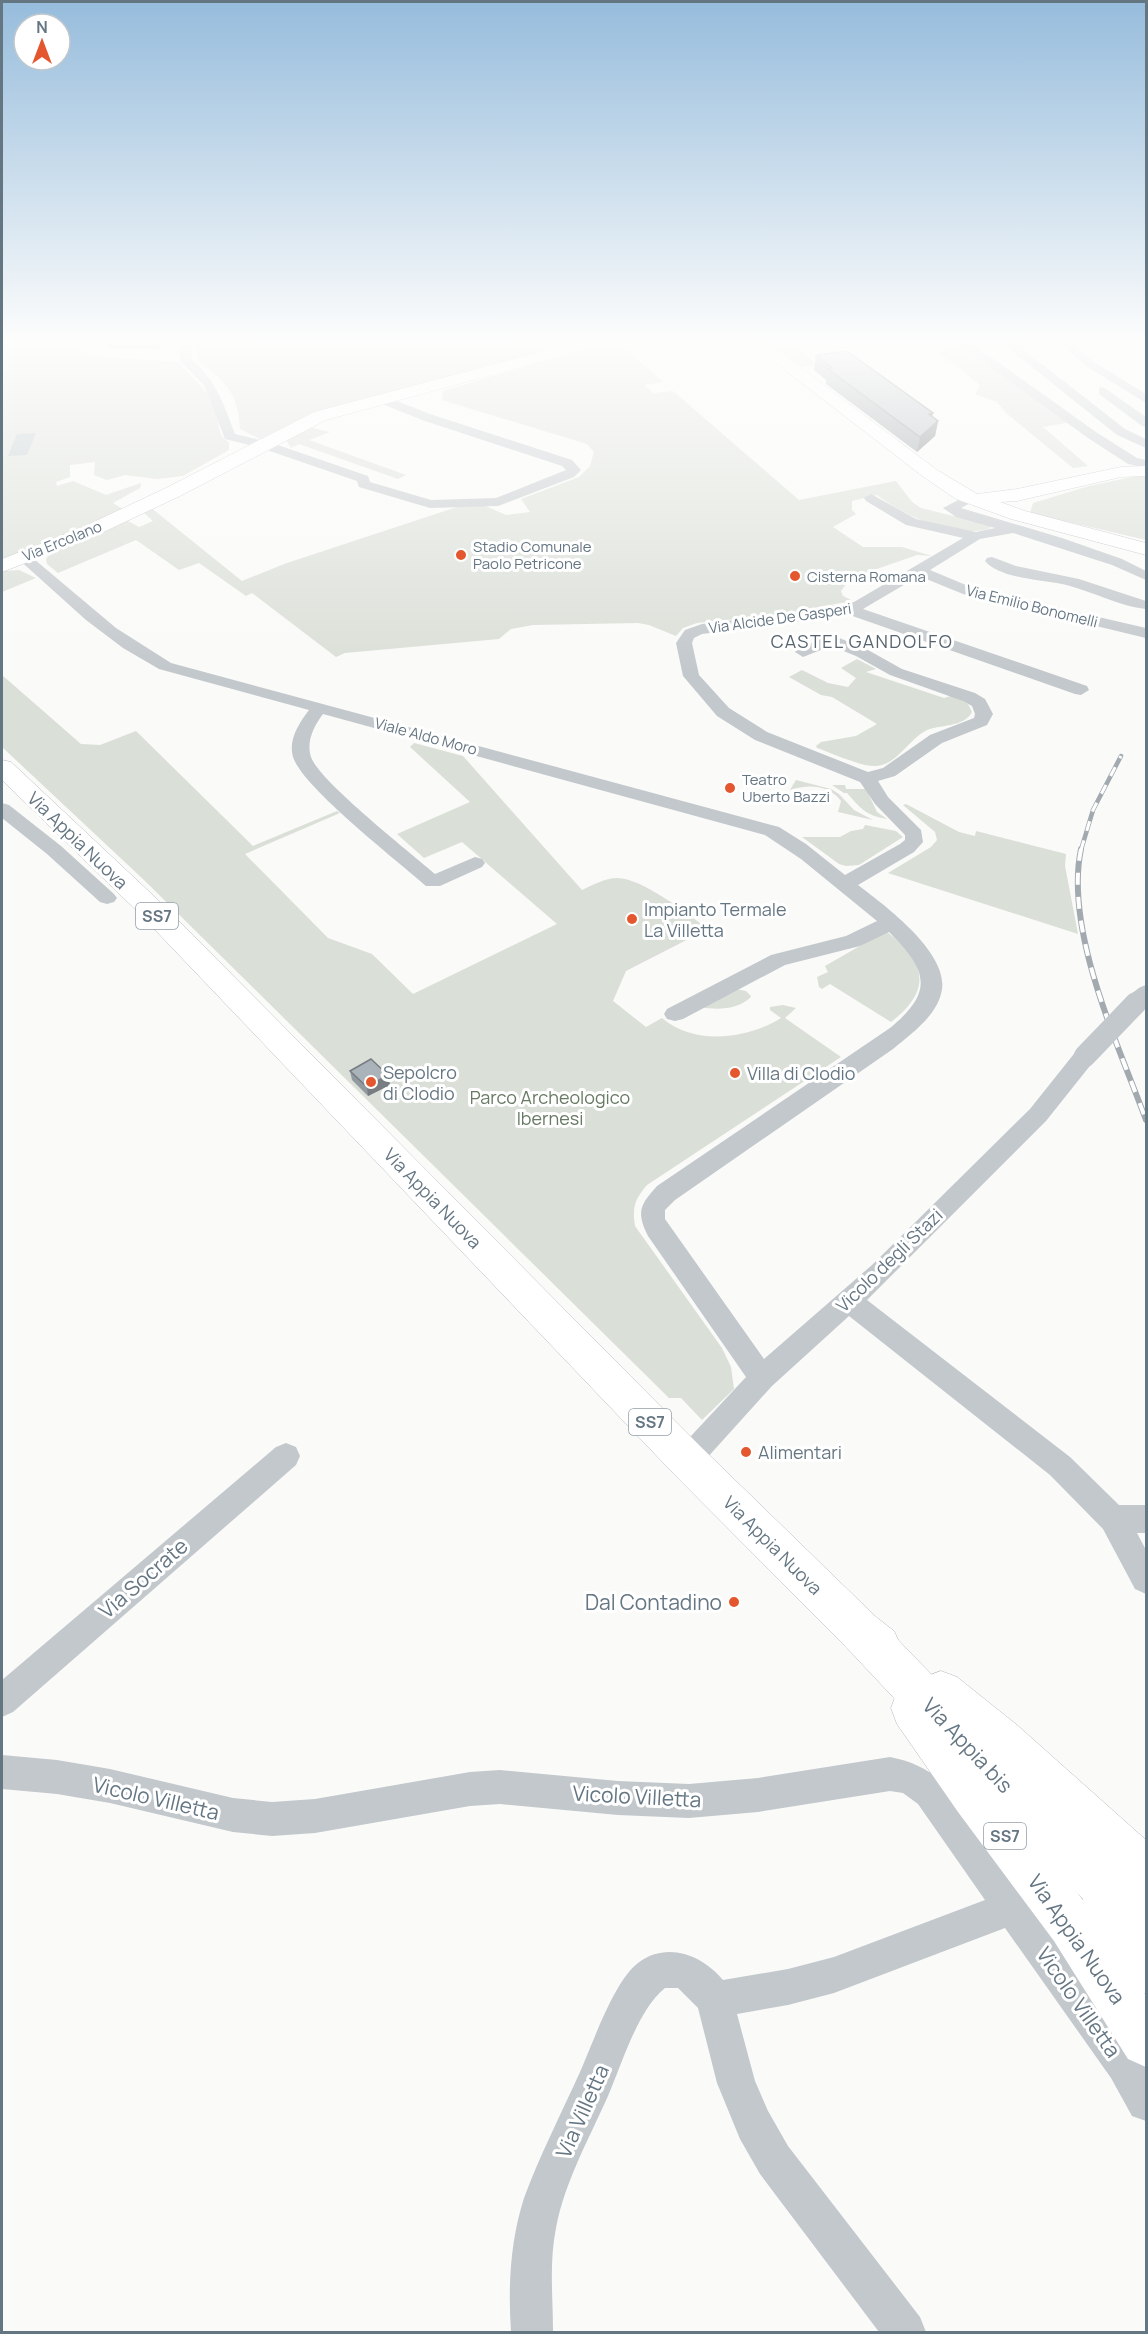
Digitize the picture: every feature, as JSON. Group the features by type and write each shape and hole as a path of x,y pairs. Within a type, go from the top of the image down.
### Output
{"main road":[{"name":"Via Ercolano","path":"2,566 99,527 250,452"},
{"path":"902,452 931,474 971,499 993,507 1015,522 1146,549"},
{"path":"971,499 1017,495 1112,473 1136,470 1142,466"},
{"path":"993,507 1017,495"},
{"path":"1015,522 1017,495"},
{"name":"Via Appia Nuova","path":"2,767 147,905 687,1460 861,1632 1001,1741 1146,1870"},
{"name":"Via Appia Nuova","path":"861,1632 974,1796 1071,1924 1146,2041"},
{"name":"Via Appia bis","path":"861,1632 1075,1858 1146,1926"},
{"name":"Via Appia bis","path":"1075,1858 1146,1969"}],"street":[{"path":"284,452 363,479 364,484 430,504 498,502 574,470 572,466 530,452"},
{"path":"1119,452 1142,466"},
{"path":"871,498 911,522 976,536"},
{"path":"971,499 950,508 961,514 1015,522 1146,576"},
{"name":"Via Alcide De Gasperi","path":"867,778 761,736 723,712 691,676 684,643 690,633 702,629 847,609 863,604 920,572 976,536 1015,522"},
{"name":"Viale Aldo Moro","path":"23,557 59,588 154,661 188,674 320,707 758,826 799,846 890,922 920,954 930,975 931,993 918,1013 885,1043 666,1193 653,1207 653,1219 657,1229 762,1378"},
{"name":"Via Emilio Bonomelli","path":"992,561 1008,568 1072,582 1129,602 1146,605"},
{"name":"Via Emilio Bonomelli","path":"920,572 958,588 1146,633"},
{"path":"847,609 1081,690"},
{"path":"802,660 831,640 848,649 862,652 896,672 969,697 979,703 984,714 984,718 976,724 931,742 894,770 867,778 881,800 912,830 915,839 902,851 844,884"},
{"path":"320,707 304,728 299,745 303,762 315,779 433,882 475,863"},
{"path":"2,809 54,850 107,898"},
{"path":"675,1014 778,960 853,941 890,922"},
{"name":"Vicolo degli Stazi","path":"687,1460 762,1378 880,1272 1038,1115 1085,1056 1141,998"},
{"path":"848,1300 1060,1466 1113,1519 1146,1579"},
{"name":"Via Socrate","path":"2,1701 286,1456"},
{"path":"1113,1519 1146,1519"},
{"name":"Vicolo Villetta","path":"2,1772 57,1777 110,1786 233,1815 272,1819 315,1816 482,1788 522,1788 618,1798 689,1801 792,1790 882,1774 899,1775 920,1783 930,1792 1132,2077 1146,2102"},
{"path":"715,2000 788,1988 834,1975 1012,1908"},
{"name":"Via Villetta","path":"532,2332 532,2258 540,2214 555,2169 631,2003 650,1977 664,1970 681,1971 693,1976 701,1981 715,2000 736,2083 754,2125 774,2160 905,2332"}],"green space":[{"path":"2,452 226,452 183,476 157,479 125,475 107,480 94,475 95,462 70,465 70,477 56,482 57,486 73,481 106,495 141,483 140,488 113,503 123,509 83,529 2,559"},
{"path":"321,452 342,452 406,475 398,479"},
{"path":"594,452 743,452 799,500 896,481 912,502 921,508 989,525 991,528 963,531 931,524 901,511 877,495 852,501 852,510 856,514 833,527 863,547 902,547 932,556 917,555 871,571 847,583 841,591 843,596 851,600 847,602 775,615 697,623 683,628 676,636 638,623 533,625 511,629 499,639 345,653 336,657 252,593 246,596 199,563 179,570 136,540 58,573 47,564 46,559 50,553 126,520 139,527 153,521 143,512 150,507 242,581 284,564 460,506 483,505 506,515 530,512 521,499 579,477 590,466"},
{"path":"1053,452 1072,452 1088,466 1073,468"},
{"path":"1146,474 1146,540 1030,513 1033,503 1089,486"},
{"path":"19,570 36,578 2,592 2,571"},
{"path":"857,659 876,669 866,672 944,698 954,695 968,704 972,712 963,721 925,731 890,762 883,765 870,766 817,748 816,746 821,742 856,736 877,724 832,697 821,695 789,677 802,670 828,683 848,687 856,678 841,668"},
{"name":"Parco Archeologico Ibernesi","path":"2,675 81,744 100,745 136,731 253,846 337,811 340,813 245,854 328,938 372,954 413,994 557,924 462,842 424,858 397,834 470,802 410,747 414,743 463,756 582,890 608,879 627,880 652,890 708,929 626,971 613,1001 646,1027 662,1018 689,1033 705,1036 737,1035 753,1031 781,1018 770,1010 770,1007 783,1005 796,1008 785,1018 841,1057 647,1185 637,1199 634,1208 635,1226 722,1348 731,1367 734,1389 702,1420 681,1398 669,1398 144,880 2,747"},
{"path":"796,780 831,789 854,810 873,820 838,812 841,801 824,789 804,787 790,790"},
{"path":"832,785 845,785 846,789 866,789 877,812 887,819 868,813 847,793"},
{"path":"906,804 959,832 975,836 976,831 1066,854 1065,866 1078,934 888,873 931,847 937,840 935,832 903,805"},
{"path":"865,825 896,831 903,837 859,865 846,866 839,864 802,837 840,837 851,831 863,829"},
{"path":"886,931 909,954 916,965 919,976 919,987 914,998 905,1010 891,1022 830,984 822,989 819,987 817,977 828,972 825,966"},
{"path":"736,989 746,991 751,996 750,998 739,1005 726,1008 700,1007"}],"shaded area":[{"path":"10,452 28,452 27,455 8,456"}],"building":[{"path":"371,1059 388,1075 367,1087 350,1071"}],"railway":[{"path":"1081,850 1093,810 1121,756"},
{"path":"1081,849 1078,881 1080,915 1087,950 1109,1022 1146,1120"}],"place":[{"name":"Stadio Comunale Paolo Petricone","path":"461,555"},
{"name":"Cisterna Romana","path":"795,576"},
{"name":"Teatro Uberto Bazzi","path":"730,788"},
{"name":"Impianto Termale La Villetta","path":"632,919"},
{"name":"Villa di Clodio","path":"735,1073"},
{"name":"Sepolcro di Clodio","path":"371,1082"},
{"name":"Alimentari","path":"746,1452"},
{"name":"Dal Contadino","path":"734,1602"}],"district":[{"name":"CASTEL GANDOLFO","path":"862,641"}]}
